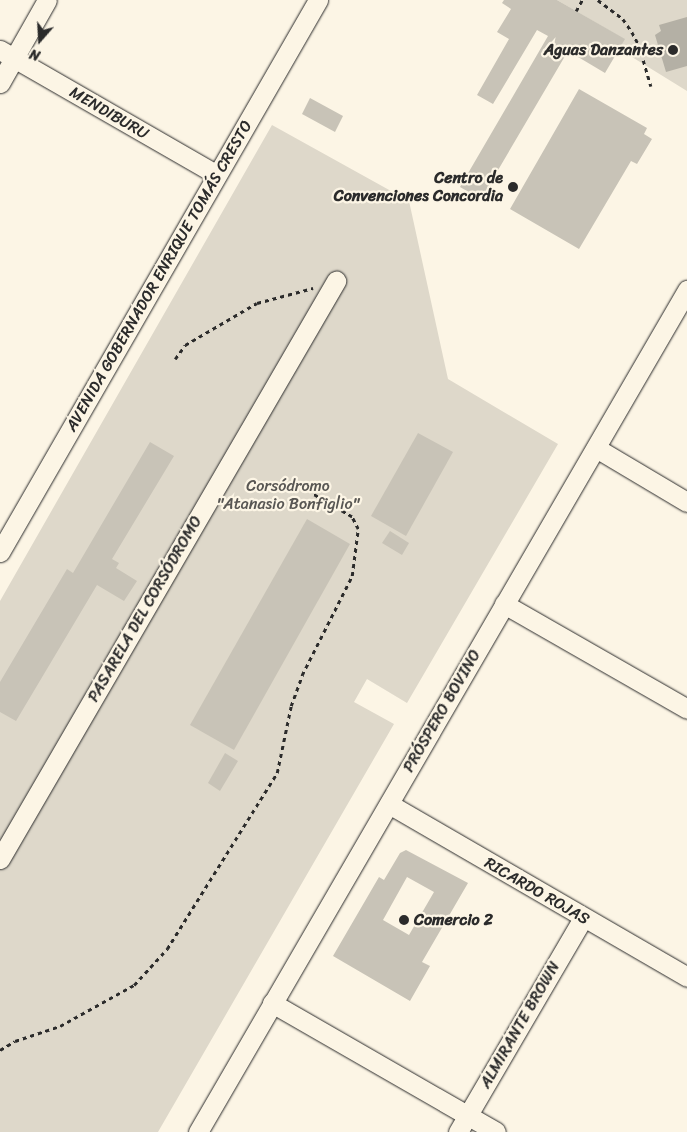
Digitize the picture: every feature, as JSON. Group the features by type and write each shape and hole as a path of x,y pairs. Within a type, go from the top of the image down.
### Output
{"street":[{"path":"0,83 7,54 47,0"},
{"name":"AVENIDA GOBERNADOR ENRIQUE TOMÁS CRESTO","path":"0,552 318,0"},
{"name":"MENDIBURU","path":"7,54 217,175"},
{"name":"PASARELA DEL CORSÓDROMO","path":"0,860 336,281"},
{"name":"PRÓSPERO BOVINO","path":"198,1132 687,290"},
{"path":"596,448 687,502"},
{"path":"504,604 687,709"},
{"name":"RICARDO ROJAS","path":"389,804 687,978"},
{"name":"ALMIRANTE BROWN","path":"458,1132 583,918"},
{"path":"272,1004 496,1132"}],"path":[{"path":"576,11 582,0"},
{"path":"598,0 622,19 632,32 639,45 651,86"},
{"path":"175,359 185,344 257,303 336,281"},
{"path":"0,1050 15,1041 60,1026 134,985 167,949 277,773 291,706 302,676 352,576 358,529 352,517 313,494"}],"green space":[{"path":"557,0 687,0 687,91 619,49 624,39"},
{"name":"Corsódromo \"Atanasio Bonfiglio\"","path":"272,125 409,201 448,379 558,444 407,703 367,679 354,702 394,724 158,1132 0,1132 0,601"}],"shaded area":[{"name":"Aguas Danzantes","path":"687,17 687,66 666,72 655,35 661,31 659,25"}],"building":[{"path":"504,0 557,0 625,39 605,73 568,51 481,199 460,187 548,36 537,30 493,104 477,95 509,39 497,32 511,9 502,3"},
{"path":"579,89 647,128 644,134 652,139 637,164 631,161 579,249 510,209"},
{"path":"310,98 343,116 335,132 302,114"},
{"path":"418,433 453,452 406,536 371,516"},
{"path":"150,442 174,456 112,559 119,563 116,568 137,581 124,601 97,585 16,721 0,712 0,682 67,569 73,573"},
{"path":"307,519 350,544 234,750 190,725"},
{"path":"390,531 409,543 402,555 382,543"},
{"path":"225,753 238,761 220,791 208,783"},
{"name":"Comercio 2","path":"406,850 468,883 422,962 430,966 410,1001 333,956 379,877 384,880 400,853","holes":["407,877 434,892 409,935 383,920"]}],"place":[{"name":"Aguas Danzantes","path":"673,50"},
{"name":"Centro de Convenciones Concordia","path":"513,187"},
{"name":"Comercio 2","path":"404,920"}]}
